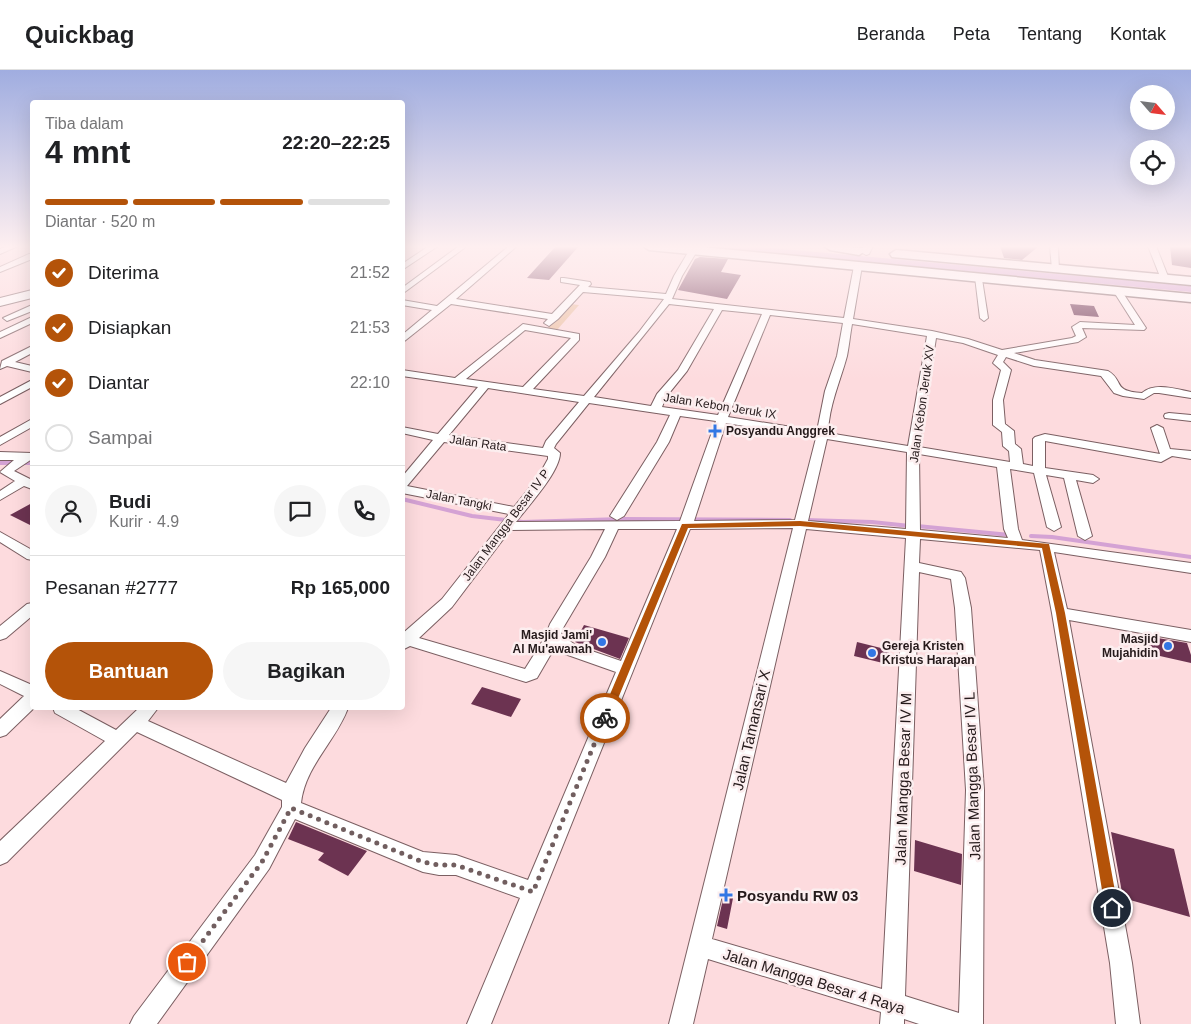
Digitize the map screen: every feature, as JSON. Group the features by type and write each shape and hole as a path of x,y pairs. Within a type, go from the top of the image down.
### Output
{"main road":[{"path":"1102,291 1191,298"},
{"path":"0,297 29,293"},
{"path":"0,302 29,293"}],"street":[{"path":"405,338 462,291"},
{"path":"543,329 580,291"},
{"path":"586,291 847,321 932,334 1034,363 1104,372 1109,376 1111,384 1118,392 1144,396 1152,390 1159,390 1191,395"},
{"path":"587,400 668,299 672,291"},
{"name":"Jalan Tamansari X","path":"680,1024 822,436 823,420 842,356 847,321 857,291"},
{"path":"980,291 984,318"},
{"path":"1017,467 1015,449 1010,446 1008,431 1000,425 998,400 1006,370 998,363 1004,353 1075,340 1081,337 1077,327 1080,325 1141,328 1118,292"},
{"path":"450,301 554,317"},
{"path":"405,303 440,309"},
{"path":"655,410 661,396 682,371 719,307"},
{"path":"7,318 30,309"},
{"path":"479,1024 686,523 722,418 767,312"},
{"path":"0,335 30,321"},
{"path":"456,382 522,328 528,326 573,334 576,338 525,391"},
{"name":"Jalan Kebon Jeruk XV","path":"912,528 913,449 932,334"},
{"path":"2,364 30,350"},
{"path":"2,364 30,369"},
{"name":"Jalan Kebon Jeruk IX","path":"405,374 722,418 822,436 1093,478"},
{"path":"0,401 30,384"},
{"path":"405,481 484,386"},
{"name":"Jalan Mangga Besar IV P","path":"405,642 446,603 543,478 554,459 554,453 548,448 550,443 587,400"},
{"path":"405,642 526,676 531,674 553,637 555,628 598,557 615,521 663,442 676,413"},
{"path":"1169,416 1191,418"},
{"path":"0,442 30,423"},
{"path":"1054,527 1044,496 1039,470 1038,440 1042,437 1164,458 1165,452 1157,428"},
{"name":"Jalan Rata","path":"405,431 442,438 554,453"},
{"path":"1165,452 1191,455"},
{"path":"0,456 25,458"},
{"path":"25,458 6,472 28,483"},
{"path":"1003,464 1015,538"},
{"path":"1069,475 1085,536"},
{"path":"0,496 28,483"},
{"name":"Jalan Tangki","path":"405,491 510,519 686,523 801,520 1015,538 1046,546 1191,568"},
{"name":"Jalan Mangga Besar IV M","path":"893,1014 912,528"},
{"path":"0,536 30,555"},
{"path":"1046,546 1060,613 1121,963 1128,1024"},
{"name":"Jalan Mangga Besar IV L","path":"912,566 956,575 962,608 975,790 971,1024"},
{"path":"0,634 30,610"},
{"path":"1060,613 1190,638"},
{"path":"553,637 571,650 626,669"},
{"path":"0,678 30,691"},
{"path":"0,730 30,701"},
{"path":"66,710 117,739"},
{"path":"0,855 148,710"},
{"path":"142,1024 262,862 292,802 293,789 311,753 339,710"},
{"path":"134,722 292,802 423,862 439,865 456,865 533,892"},
{"name":"Jalan Mangga Besar 4 Raya","path":"700,946 893,1014 958,1024"}],"shaded area":[{"path":"570,304 579,305 557,330 548,328"}],"building":[{"path":"681,291 732,291 727,299"},
{"path":"1070,304 1094,306 1099,317 1074,315"},
{"path":"30,504 30,525 10,515"},
{"name":"Masjid Jami' Al Mu'awanah","path":"584,625 629,638 620,659 575,642"},
{"name":"Masjid Mujahidin","path":"1146,636 1187,643 1191,655 1191,663 1151,654"},
{"name":"Gereja Kristen Kristus Harapan","path":"857,642 889,650 887,664 854,656"},
{"path":"482,687 521,699 511,717 471,704"},
{"path":"296,822 367,851 348,876 318,860 324,853 288,839"},
{"path":"1111,832 1174,849 1190,917 1123,898"},
{"path":"915,840 962,854 961,885 914,871"},
{"path":"725,890 734,893 727,929 717,926"}],"waterway":[{"path":"0,463 15,463"},
{"path":"22,463 30,463"},
{"path":"405,500 472,516 523,522 622,519 790,520"},
{"path":"805,520 872,522 910,526"},
{"path":"917,526 1010,535"},
{"path":"1031,536 1052,537 1191,557"}],"way so far":[{"path":"187,962 262,862 291,808 423,862 439,865 456,865 533,892 605,718"}],"place":[{"name":"Posyandu Anggrek","path":"715,431"},
{"name":"Masjid Jami' Al Mu'awanah","path":"602,642"},
{"name":"Masjid Mujahidin","path":"1168,646"},
{"name":"Gereja Kristen Kristus Harapan","path":"872,653"},
{"name":"Posyandu RW 03","path":"726,895"}],"route":[{"path":"605,718 685,526 800,524 1046,546 1060,613 1112,908"}]}
